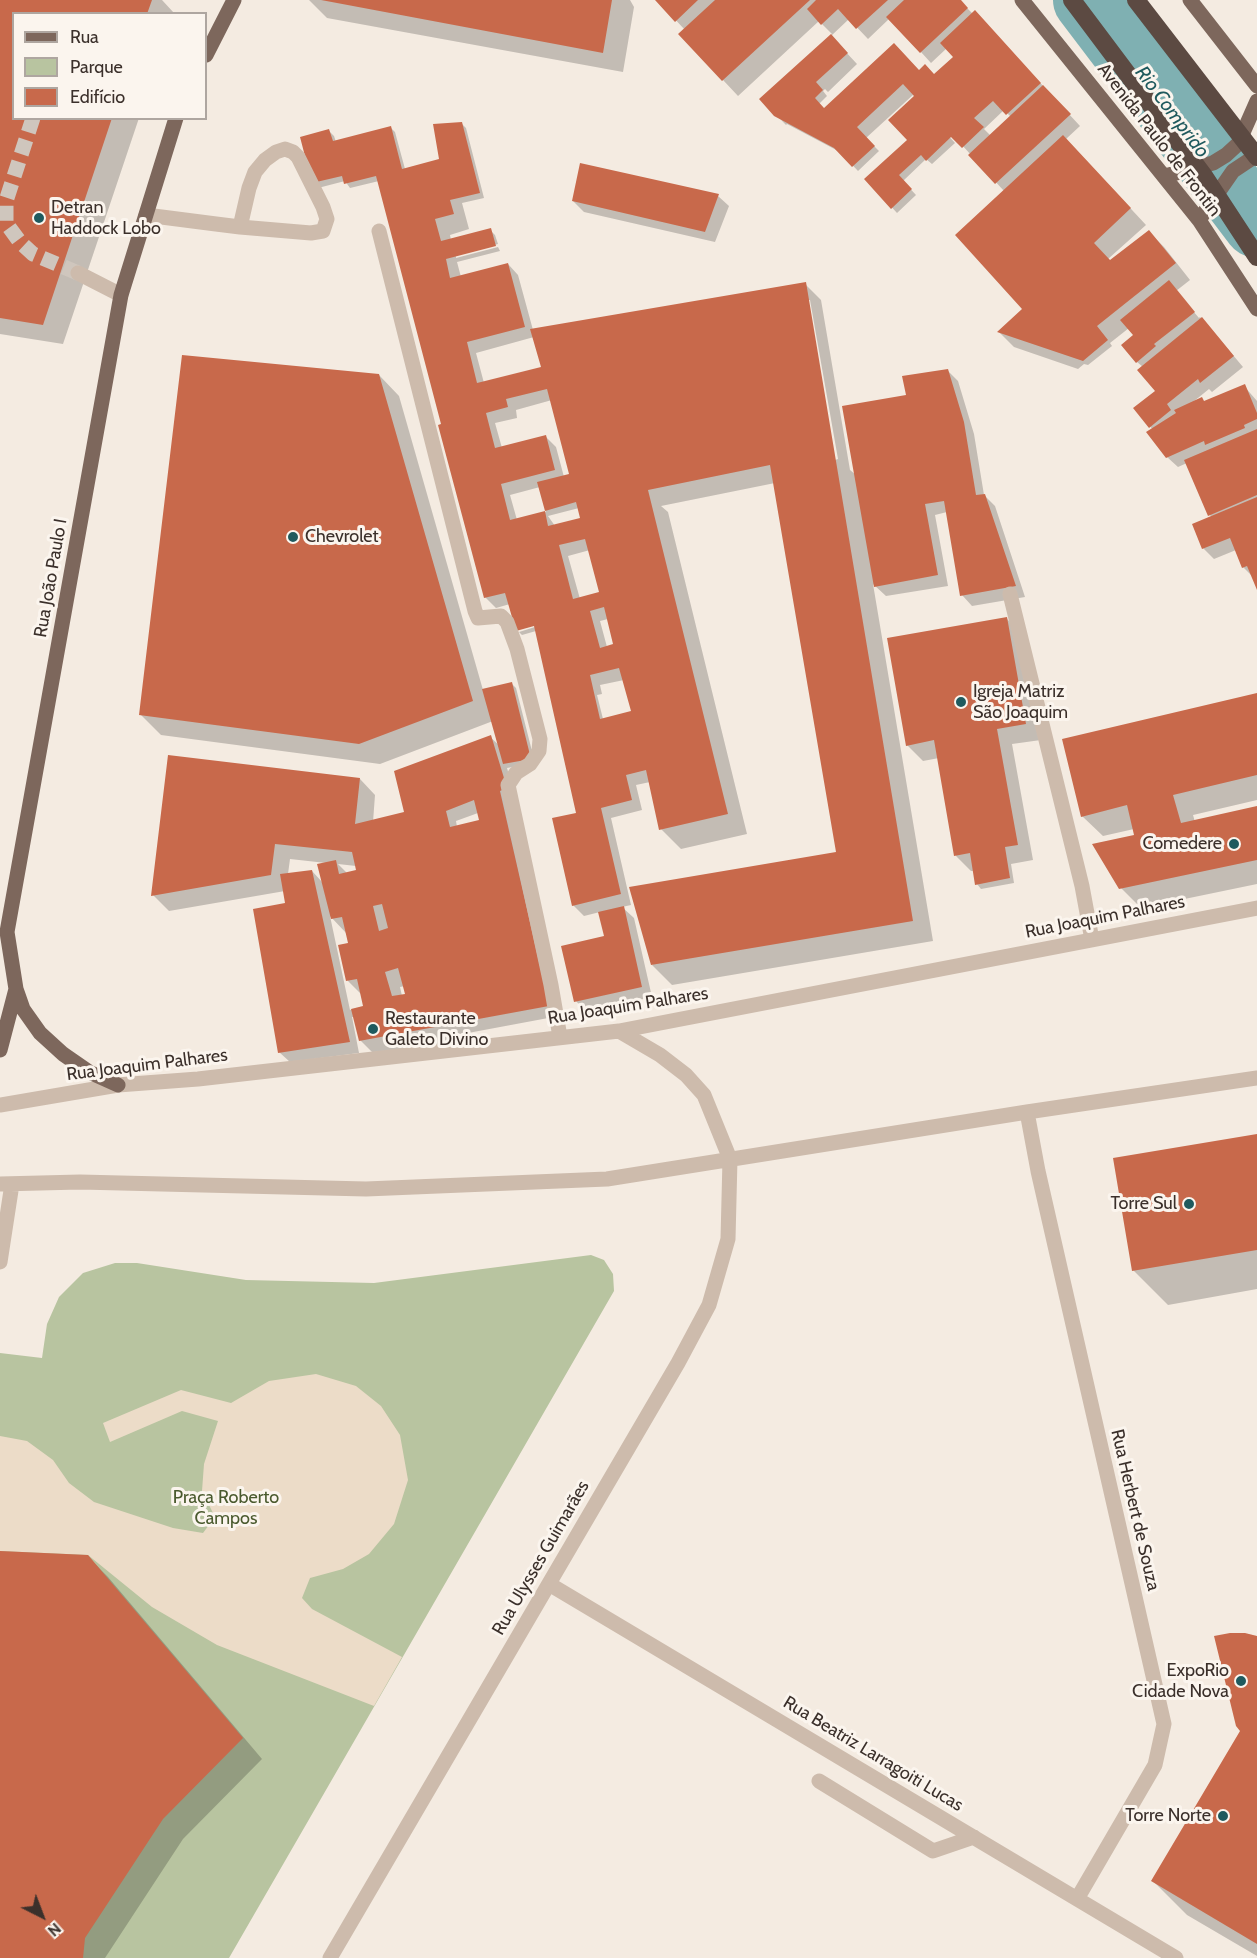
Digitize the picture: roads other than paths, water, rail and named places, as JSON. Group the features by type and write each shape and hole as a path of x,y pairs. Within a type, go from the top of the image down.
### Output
{"highway":[{"path":"1072,0 1203,176 1257,257"},
{"path":"1136,0 1255,156"}],"main road":[{"path":"207,53 234,0"},
{"name":"Avenida Paulo de Frontin","path":"1022,0 1199,220 1257,309"},
{"path":"1190,0 1257,86"},
{"path":"1165,176 1214,163 1226,155 1239,140 1257,101"},
{"name":"Rua João Paulo I","path":"0,1050 16,989 4,932 121,295 175,120"},
{"path":"1199,220 1233,171 1255,156"},
{"path":"16,989 23,1009 40,1033 63,1054 89,1072 118,1085"}],"street":[{"path":"146,214 240,226 310,233 323,231 327,219 323,207 298,157 292,152 285,149 276,152 255,172 240,226"},
{"path":"379,231 475,612 478,618 501,616 507,622 540,739 539,751 530,764 516,773 508,785 560,1037"},
{"path":"78,273 121,295"},
{"path":"1010,594 1082,886 1092,940"},
{"name":"Rua Joaquim Palhares","path":"0,1104 118,1085 198,1079 618,1030 1257,908"},
{"path":"618,1030 660,1055 686,1075 704,1095 730,1160"},
{"path":"0,1262 6,1184 80,1182 366,1189 607,1179 1257,1078"},
{"name":"Rua Herbert de Souza","path":"1027,1112 1038,1171 1164,1724 1155,1765 1077,1899"},
{"name":"Rua Ulysses Guimarães","path":"330,1958 678,1363 709,1305 728,1239 730,1160"},
{"name":"Rua Beatriz Larragoiti Lucas","path":"549,1584 1176,1958"},
{"path":"819,1781 933,1851 974,1837"},
{"path":"1150,1942 1151,1958"}],"waterway":[{"name":"Rio Comprido","path":"1087,0 1257,224"}],"tunnel":[{"path":"32,120 6,201 6,223 20,242 33,254 78,273"}],"place":[{"name":"Detran Haddock Lobo","path":"39,218"},
{"name":"Chevrolet","path":"293,537"},
{"name":"Igreja Matriz São Joaquim","path":"961,702"},
{"name":"Comedere","path":"1234,844"},
{"name":"Restaurante Galeto Divino","path":"373,1029"},
{"name":"Torre Sul","path":"1189,1204"},
{"name":"ExpoRio Cidade Nova","path":"1241,1681"},
{"name":"Torre Norte","path":"1223,1816"}],"park label":[{"name":"Praça Roberto Campos","path":"226,1508"}]}
